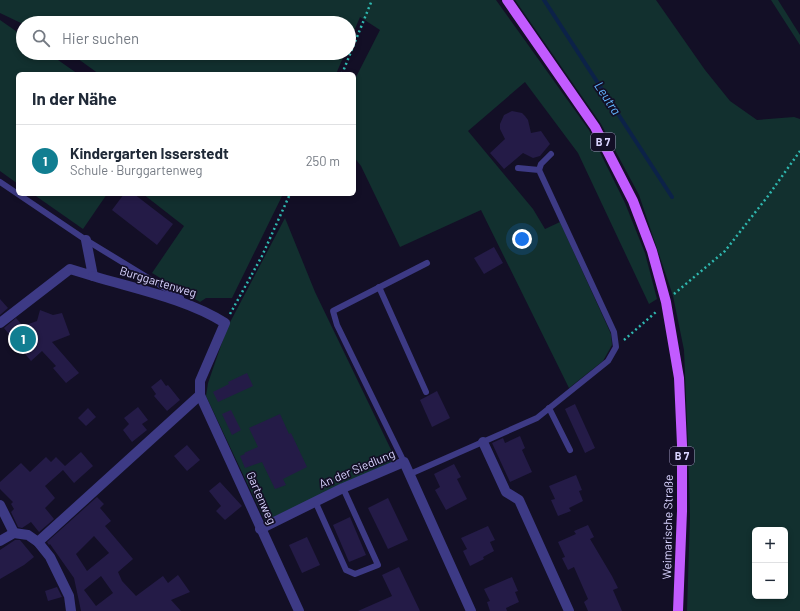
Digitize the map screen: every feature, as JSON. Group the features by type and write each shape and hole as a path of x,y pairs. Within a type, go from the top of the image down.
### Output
{"main road":[{"name":"B 7","path":"507,0 595,127 633,201 652,251 666,302"},
{"name":"Weimarische Straße","path":"666,302 680,378 682,511 678,611"}],"street":[{"path":"86,240 94,276"},
{"name":"Burggartenweg","path":"0,323 70,269 193,306 225,323"},
{"path":"38,542 200,396 200,381 225,323"},
{"name":"Gartenweg","path":"200,396 299,611"},
{"path":"482,442 506,492 519,500 570,611"},
{"name":"An der Siedlung","path":"260,529 315,501 404,462 471,611"},
{"path":"0,505 14,533"},
{"path":"0,541 14,533 28,535 38,542 50,557 69,596 71,611"}],"lane":[{"path":"410,474 537,418 608,361 616,347 614,332 540,170 541,164 551,154"},
{"path":"518,168 540,170"},
{"path":"0,182 16,193"},
{"path":"21,196 86,240 193,306"},
{"path":"404,462 338,325 333,311 427,263"},
{"path":"379,288 426,392"},
{"path":"549,408 570,450"},
{"path":"315,501 346,570 356,574 378,565 343,488"}],"path":[{"path":"356,39 372,0"},
{"path":"343,72 348,60"},
{"path":"616,347 725,251 768,196 800,151"},
{"path":"225,323 262,256 289,196"}],"green space":[{"path":"0,0 496,0 589,130 625,203 645,253 657,299 649,304 578,153 525,82 468,131 533,209 545,229 560,222 611,334 612,345 603,361 569,388 481,210 400,247 361,166 356,160 356,77 380,30 360,17 356,26 356,16 16,16 16,21 0,13"},
{"path":"515,0 656,0 705,70 730,101 757,120 794,117 800,119 800,611 687,611 690,516 684,350 673,296 639,195 601,124"},
{"path":"771,0 778,0 800,35 800,45"},
{"path":"0,20 16,31 16,60 58,60 75,72 16,72 16,183 0,171"},
{"path":"80,60 342,60 337,72 96,72"},
{"path":"36,196 106,196 83,229"},
{"path":"146,196 282,196 232,298 206,298 200,302 152,273 184,226"},
{"path":"285,218 315,292 396,460 265,521 206,396 208,383 227,328"}],"building":[{"path":"512,111 522,113 528,120 531,133 541,131 550,144 540,156 533,158 523,153 504,169 490,153 505,139 500,129 500,124 504,115"},
{"path":"122,196 137,196 173,224 157,245 112,210"},
{"path":"494,247 503,263 484,274 474,258"},
{"path":"0,299 8,308 0,315"},
{"path":"40,310 53,315 62,313 70,335 52,342 79,373 66,383 53,368 56,366 42,351 31,361 4,328 16,318 23,326 37,321"},
{"path":"247,373 253,386 218,402 213,392 229,384 228,382"},
{"path":"161,379 180,400 167,411 154,396 156,394 151,387"},
{"path":"437,391 450,418 432,427 420,400"},
{"path":"575,404 595,448 585,453 565,409"},
{"path":"138,407 148,420 142,424 147,430 132,442 123,430 129,424 124,418"},
{"path":"88,408 96,417 86,426 78,418"},
{"path":"231,410 241,430 232,435 222,414"},
{"path":"280,414 307,467 283,479 286,485 275,489 262,462 245,468 240,456 258,447 249,428"},
{"path":"520,436 525,448 522,450 532,472 510,482 492,443 503,438 505,443"},
{"path":"187,445 200,460 187,471 174,456"},
{"path":"81,452 93,466 74,483 63,470 45,486 55,498 45,508 54,519 39,532 31,522 22,528 18,527 11,512 14,509 11,504 13,502 0,489 0,482 21,463 30,472 46,457 51,462 56,457 65,466"},
{"path":"454,464 461,477 457,479 467,499 446,510 435,490 440,487 434,474"},
{"path":"576,475 582,490 579,491 583,501 569,508 571,511 558,516 551,500 555,499 549,486"},
{"path":"220,482 242,506 225,520 216,511 221,506 209,491"},
{"path":"97,497 104,504 100,508 111,521 105,526 133,559 118,572 122,581 136,596 163,576 168,583 178,575 190,592 171,600 181,611 81,611 74,578 50,544 49,545 47,542","holes":["94,536 109,553 87,571 76,554","101,576 113,593 96,606 84,590"]},
{"path":"388,498 408,540 388,549 368,508"},
{"path":"350,517 366,555 349,562 333,525"},
{"path":"588,525 594,537 590,539 618,588 613,590 622,611 588,611 584,602 588,599 574,567 568,570 562,558 565,557 558,542 576,534 574,531"},
{"path":"488,526 495,540 490,542 494,551 483,557 484,559 470,566 463,551 467,549 461,538"},
{"path":"307,537 320,565 302,573 289,545"},
{"path":"15,540 20,540 34,557 24,565 0,579 0,550"},
{"path":"399,567 420,611 358,611 392,596 382,575"},
{"path":"512,577 518,591 515,592 519,602 506,608 507,611 490,611 487,602 490,601 484,589"},
{"path":"57,587 62,597 48,601 45,591"}],"waterway":[{"name":"Leutra","path":"544,0 672,197"}],"place":[{"name":"Kindergarten Isserstedt","path":"23,339"}]}
